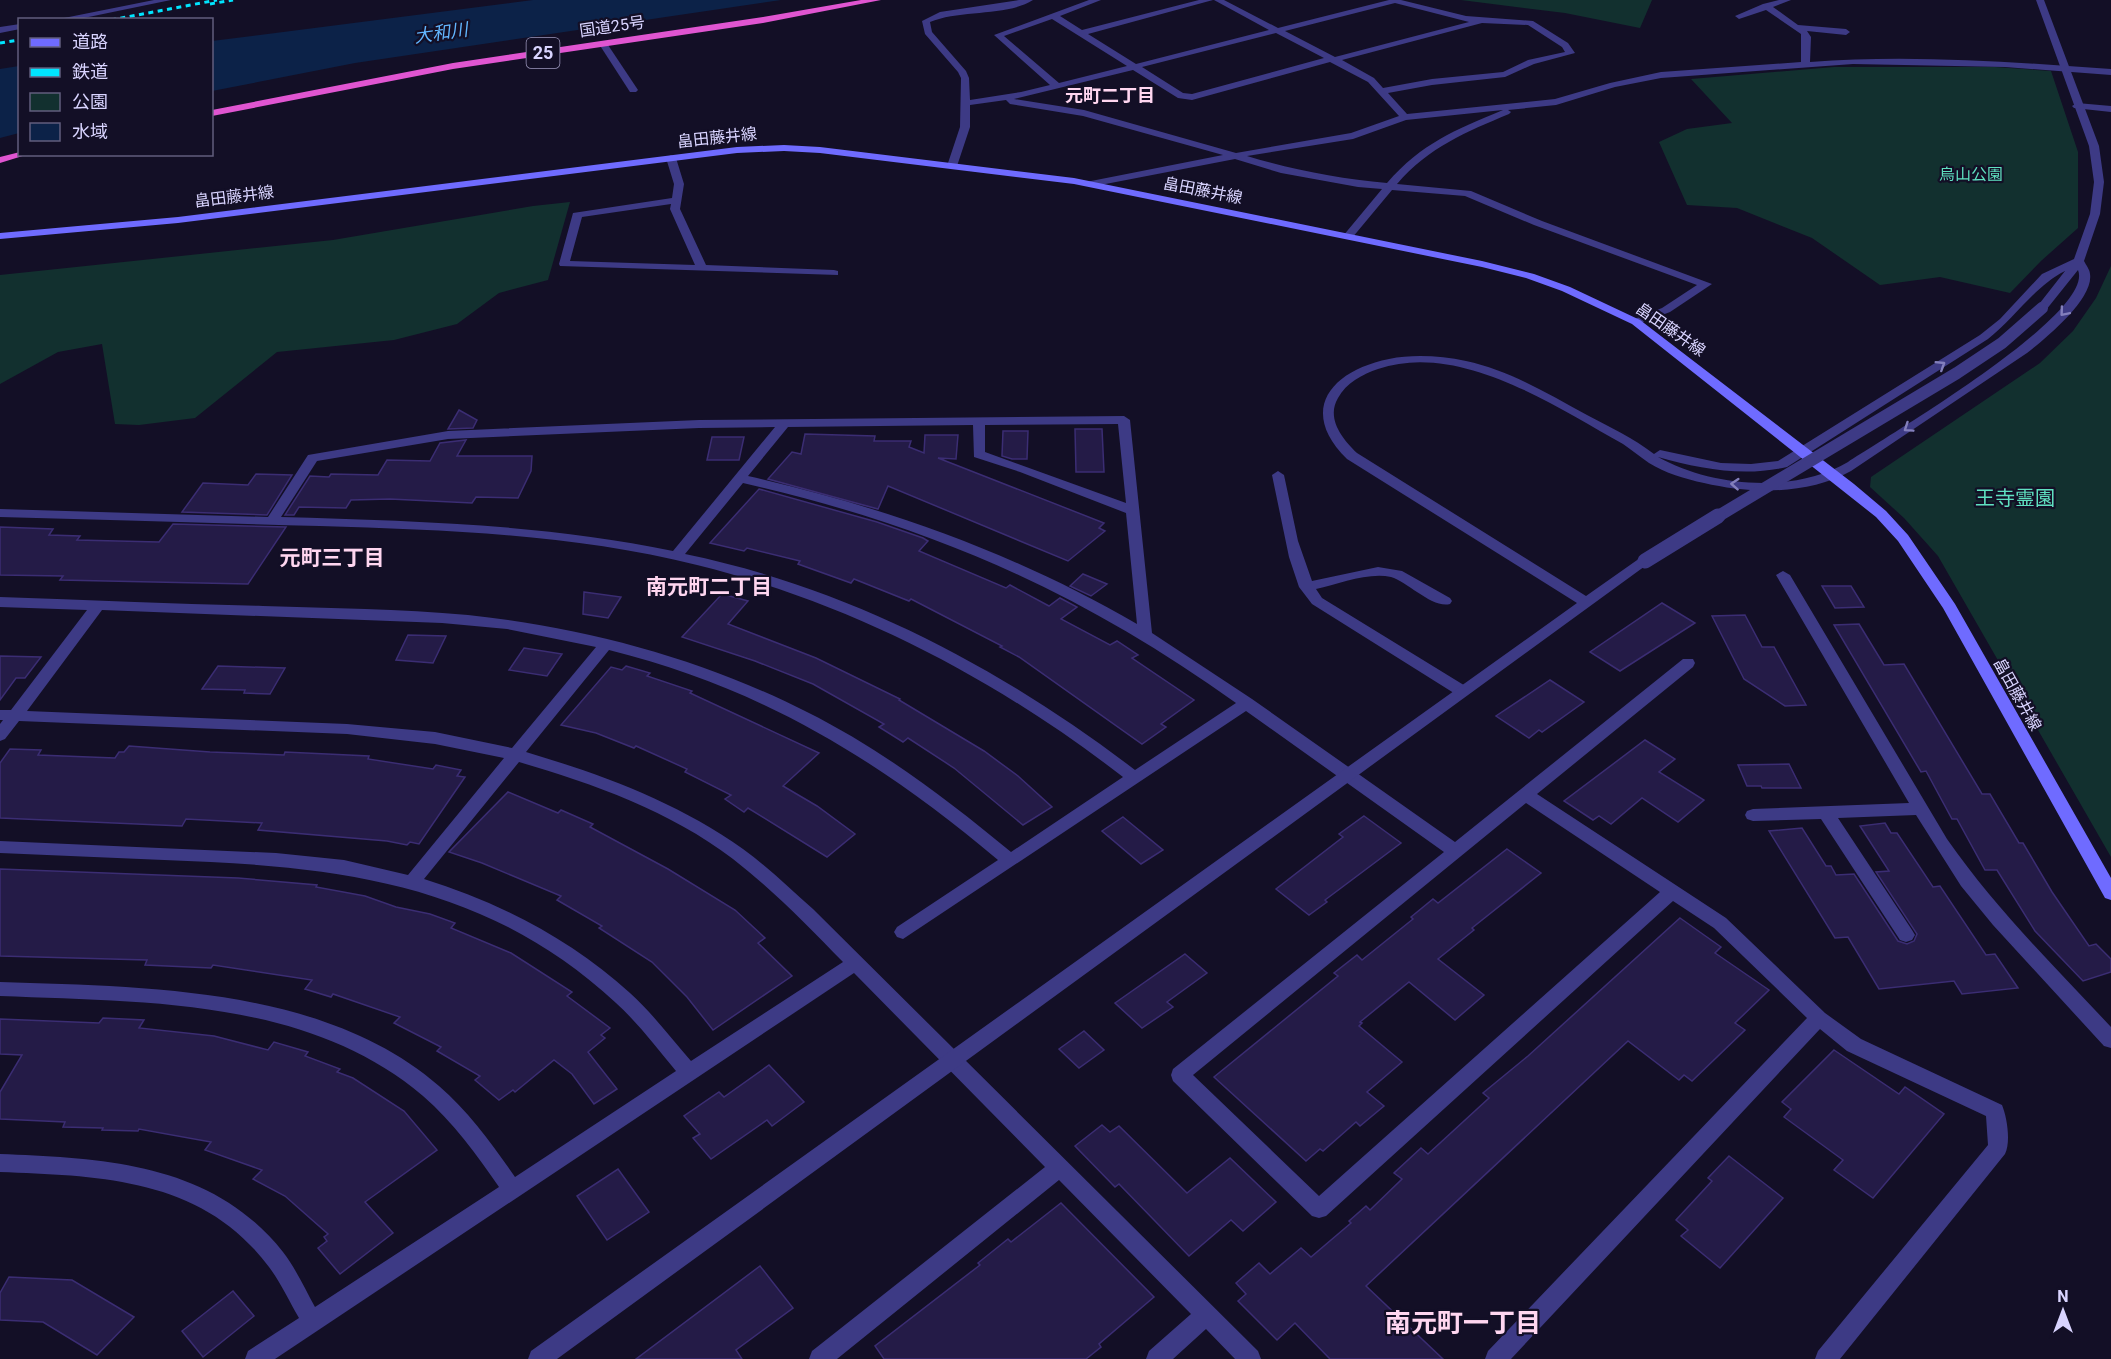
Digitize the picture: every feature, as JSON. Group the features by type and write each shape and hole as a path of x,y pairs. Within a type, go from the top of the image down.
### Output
{"highway":[{"name":"国道25号","path":"213,113 418,72 763,20 876,0"},
{"path":"0,160 18,156"}],"main road":[{"name":"畠田藤井線","path":"0,236 178,220 737,150 784,148 952,165 1090,184 1460,258 1530,276 1576,294 1636,322 1834,475 1891,524 1950,607 2111,893"}],"street":[{"path":"69,18 167,0"},
{"path":"952,165 963,137 965,78 962,71 928,32 926,21 940,15 1006,6 1029,0"},
{"path":"1058,86 998,35 1097,0"},
{"path":"1081,33 1209,0"},
{"path":"1218,0 1363,75 1405,117"},
{"path":"1365,0 1376,6"},
{"path":"1738,16 1787,0"},
{"path":"539,1359 1346,774 1645,561 1987,354 2023,327 2042,308 2079,261 2095,214 2098,182 2094,146 2077,106 2040,0"},
{"path":"965,103 998,100 1058,86 1395,1 1454,16 1484,21 1521,21 1536,25 1565,45 1571,53 1531,62 1505,74 1432,82 1381,91"},
{"path":"1766,6 1797,27 1807,37 1805,64"},
{"path":"1054,16 1181,96 1192,97 1484,21"},
{"path":"0,30 18,26"},
{"path":"1797,27 1846,32"},
{"path":"603,44 633,90"},
{"path":"1090,184 1353,136 1405,117 1526,106 1571,99 1636,79 1805,64 1875,61 2006,63 2111,72"},
{"path":"998,100 1038,104 1084,113 1281,170 1320,178 1467,193 1538,223 1706,284 1666,310 1636,322"},
{"path":"1348,236 1409,164 1440,141 1498,114 1526,106"},
{"path":"2077,106 2111,109"},
{"path":"671,158 679,184 675,209 702,269"},
{"path":"676,200 577,215 564,264 834,273"},
{"path":"1636,447 1680,460 1729,469 1756,469 1782,464 1984,337 2004,321 2046,276 2079,261"},
{"path":"1587,603 1352,456 1341,446 1331,429 1327,411 1335,391 1351,377 1387,362 1417,360 1470,365 1522,385 1636,447 1657,462 1688,474 1727,484 1793,484 1816,481 1834,475 2014,358 2040,338 2054,324 2083,286 2085,274 2079,261"},
{"path":"272,521 313,458 448,435 699,424 1124,420 1146,635"},
{"path":"979,422 979,454 1025,469 1133,511"},
{"path":"676,556 784,424"},
{"path":"1278,475 1298,566 1306,587 1317,601 1462,691"},
{"path":"740,478 828,498 918,527 1024,570 1146,635 1247,703 1455,851"},
{"path":"0,513 506,529 610,543 676,556 749,574 796,589 852,610 909,637 1022,698 1060,722 1135,778"},
{"path":"1306,587 1378,571 1397,574 1445,601"},
{"path":"1783,575 1966,881 2111,1040"},
{"path":"0,602 435,618 523,628 605,645 669,662 723,681 771,701 823,728 924,790 1010,861"},
{"path":"0,735 7,716 98,605"},
{"path":"411,883 605,645"},
{"path":"1672,891 1319,1209 1180,1075 1688,663"},
{"path":"903,932 1247,703"},
{"path":"7,716 347,729 435,738 516,755 580,774 656,805 697,827 739,855 772,883 952,1059 1250,1359"},
{"path":"1526,794 1720,923 1819,1018 1854,1045 1995,1111 1998,1148 1826,1359"},
{"path":"1753,815 1921,809"},
{"path":"1825,812 1906,935"},
{"path":"0,847 274,858 367,871 411,883 465,901 504,919 578,961 614,989 643,1018 689,1073"},
{"path":"256,1359 855,963"},
{"path":"0,989 210,1001 250,1007 332,1033 374,1053 418,1081 458,1118 512,1190"},
{"path":"1496,1359 1819,1018"},
{"path":"0,1163 126,1171 172,1183 215,1204 248,1228 275,1258 312,1322"},
{"path":"820,1359 1060,1167"},
{"path":"1156,1359 1206,1315"}],"green space":[{"path":"1461,0 1652,0 1640,28 1565,13"},
{"name":"烏山公園","path":"1834,67 1995,67 2051,71 2078,152 2078,228 2010,293 1940,277 1880,285 1812,238 1737,208 1687,205 1659,142 1687,129 1732,123 1691,79"},
{"path":"570,202 548,280 499,293 457,324 394,340 277,352 195,418 139,425 115,424 102,344 58,352 0,384 0,275 333,240 533,206"},
{"name":"王寺霊園","path":"2111,266 2111,857 1938,556 1904,518 1870,487 1871,477 2040,363 2073,331 2096,298"}],"water":[{"name":"大和川","path":"533,0 781,0 355,63 213,91 213,41"},
{"path":"18,66 18,133 0,138 0,69"}],"building":[{"path":"459,410 477,420 473,428 448,429"},
{"path":"1075,429 1102,429 1104,472 1076,472"},
{"path":"1003,431 1028,431 1027,459 1002,456"},
{"path":"805,434 875,436 874,441 911,441 909,447 924,453 925,435 958,435 956,459 938,458 1104,523 1099,528 1105,531 1068,561 888,486 878,509 768,479 792,452 801,454"},
{"path":"712,437 744,437 739,460 707,460"},
{"path":"466,440 457,456 532,456 531,471 518,498 476,497 472,503 390,499 351,500 346,508 299,507 294,515 285,515 310,476 378,475 387,460 430,461 440,443"},
{"path":"256,474 292,475 267,515 182,512 203,483 248,485"},
{"path":"759,489 877,522 923,538 928,541 919,551 1006,588 1010,585 1049,606 1060,598 1077,607 1061,619 1110,645 1117,641 1138,655 1132,658 1194,700 1161,724 1166,727 1142,744 1019,657 1000,647 1002,646 911,599 909,601 854,579 851,583 798,564 800,561 747,548 744,551 710,543"},
{"path":"173,524 286,527 248,584 60,580 63,576 0,575 0,527 53,529 49,535 80,536 77,540 159,542"},
{"path":"1083,574 1107,584 1091,596 1070,586"},
{"path":"1822,586 1851,586 1864,607 1835,608"},
{"path":"584,592 621,597 608,618 583,614"},
{"path":"722,594 748,601 728,624 816,658 900,699 984,751 1018,776 1052,807 1023,825 954,768 908,738 903,742 879,727 884,724 813,684 755,661 682,637"},
{"path":"1662,603 1695,623 1620,671 1590,652"},
{"path":"1745,615 1762,647 1774,647 1806,705 1785,706 1744,679 1712,616"},
{"path":"1859,624 1884,665 1904,664 1982,794 1990,794 2019,843 2023,843 2052,892 2089,946 2096,944 2111,959 2111,972 2083,981 2035,931 1997,870 1985,870 1957,819 1952,819 1926,771 1921,772 1834,625"},
{"path":"408,635 446,636 433,663 396,660"},
{"path":"524,648 562,654 547,676 509,670"},
{"path":"0,656 41,657 25,678 16,678 0,700"},
{"path":"218,666 285,668 270,694 244,693 245,690 202,689"},
{"path":"626,666 650,673 647,676 692,691 690,693 819,753 783,786 817,806 855,834 827,857 748,808 744,812 725,799 731,795 685,772 687,769 636,746 634,748 596,733 561,725 611,667 622,670"},
{"path":"1550,680 1584,702 1542,732 1539,730 1529,738 1496,716"},
{"path":"1645,740 1675,759 1659,772 1704,800 1678,822 1642,798 1611,824 1599,816 1593,820 1564,801"},
{"path":"129,746 210,752 284,755 285,752 369,756 368,759 433,769 436,765 461,770 457,776 465,777 419,844 410,842 407,845 387,841 258,830 262,823 186,819 182,826 0,818 0,763 10,749 41,750 38,755 115,758 119,752 124,752"},
{"path":"1789,764 1801,788 1747,786 1738,765"},
{"path":"508,792 558,813 561,810 593,824 590,827 668,869 735,910 765,938 758,943 792,976 713,1030 687,997 652,962 599,928 602,926 557,900 561,896 482,863 449,852"},
{"path":"1364,816 1401,843 1325,900 1327,902 1309,915 1276,889 1343,837 1339,834"},
{"path":"1123,817 1163,850 1141,864 1102,831"},
{"path":"1885,823 1891,833 1897,833 1933,887 1940,886 1986,955 1995,954 2018,988 1962,994 1954,981 1879,989 1848,937 1835,938 1769,831 1802,828 1826,866 1831,866 1836,875 1854,874 1898,941 1907,944 1914,941 1917,934 1876,872 1889,871 1860,826"},
{"path":"1507,849 1541,873 1472,928 1474,930 1438,959 1484,995 1455,1020 1409,982 1360,1022 1362,1023 1359,1026 1402,1062 1367,1092 1384,1106 1360,1126 1356,1122 1323,1151 1320,1149 1306,1161 1214,1077 1338,976 1334,973 1357,955 1362,960 1413,919 1411,917 1433,899 1438,903"},
{"path":"0,869 238,878 317,885 316,887 365,896 396,907 430,914 455,923 451,928 511,953 572,992 567,996 610,1028 601,1035 605,1038 588,1052 617,1089 594,1104 572,1074 554,1060 515,1092 513,1090 499,1100 475,1080 480,1076 437,1051 441,1047 394,1023 400,1017 333,994 331,997 305,989 312,980 213,965 211,968 145,965 147,960 0,956"},
{"path":"1680,918 1721,947 1715,953 1769,990 1735,1023 1745,1030 1692,1081 1684,1075 1679,1080 1628,1041 1366,1286 1443,1359 1330,1359 1295,1323 1277,1340 1238,1301 1246,1294 1236,1283 1259,1263 1270,1274 1301,1248 1311,1257 1351,1223 1349,1221 1366,1206 1370,1210 1402,1179 1394,1173 1421,1148 1428,1154 1489,1098 1483,1093 1528,1056"},
{"path":"1185,954 1207,973 1167,1002 1173,1007 1142,1028 1115,1003"},
{"path":"103,1018 144,1020 139,1028 214,1036 268,1050 274,1042 308,1052 305,1056 340,1069 337,1072 353,1078 404,1111 437,1150 365,1202 393,1233 340,1274 318,1248 327,1241 324,1237 328,1234 285,1196 253,1179 262,1170 205,1150 211,1142 139,1129 138,1131 102,1130 103,1128 63,1127 65,1122 0,1119 0,1092 22,1055 0,1054 0,1019 99,1023"},
{"path":"1084,1031 1104,1050 1079,1068 1059,1049"},
{"path":"1834,1050 1899,1094 1905,1087 1944,1114 1873,1198 1834,1170 1843,1160 1784,1117 1791,1109 1782,1102"},
{"path":"769,1065 804,1102 772,1126 767,1120 711,1159 693,1138 700,1134 684,1116 719,1092 724,1097"},
{"path":"1102,1125 1110,1132 1119,1126 1187,1193 1230,1158 1276,1202 1243,1231 1231,1220 1189,1256 1119,1184 1115,1187 1075,1146"},
{"path":"1729,1156 1783,1198 1720,1268 1681,1236 1688,1230 1676,1220 1712,1181 1708,1178"},
{"path":"618,1169 649,1212 607,1240 577,1196"},
{"path":"1061,1203 1154,1297 1099,1344 1101,1347 1086,1359 884,1359 875,1346 980,1265 978,1263 1008,1239 1011,1242"},
{"path":"760,1266 793,1308 736,1350 742,1359 636,1359"},
{"path":"9,1277 72,1280 134,1317 97,1355 43,1322 0,1320 0,1293"},
{"path":"233,1291 254,1316 203,1357 182,1331"}],"railway":[{"path":"122,18 217,0"},
{"path":"210,4 233,0"},
{"path":"0,43 18,40"}],"district":[{"name":"元町二丁目","path":"1110,96"},
{"name":"元町三丁目","path":"332,558"},
{"name":"南元町二丁目","path":"709,587"},
{"name":"南元町一丁目","path":"1463,1323"}]}
